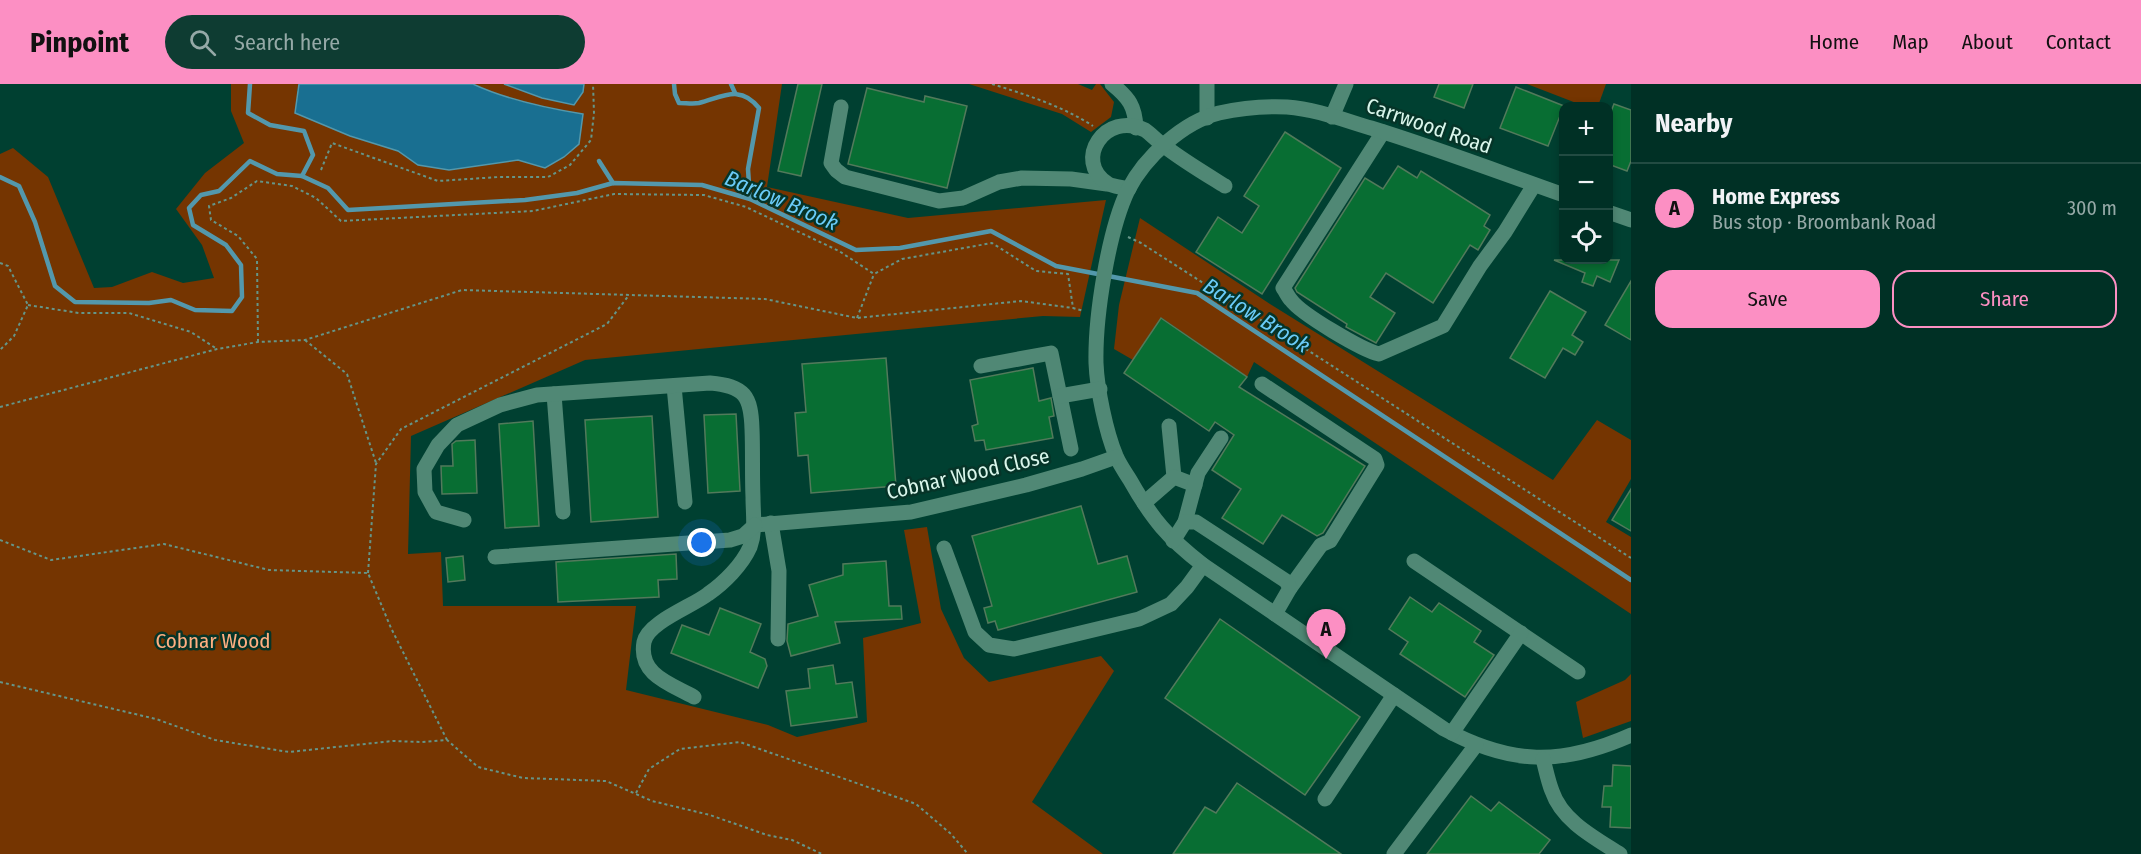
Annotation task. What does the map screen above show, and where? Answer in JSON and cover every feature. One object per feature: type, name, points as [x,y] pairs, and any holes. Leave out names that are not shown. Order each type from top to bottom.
[{"type":"street","points":[[1113,84],[1126,96],[1135,113],[1136,128]]},
{"type":"street","points":[[1207,84],[1207,118]]},
{"type":"street","points":[[1332,117],[1346,84]]},
{"type":"street","points":[[842,108],[831,163],[845,177],[939,201],[963,198],[999,182],[1022,178],[1071,178],[1129,189]]},
{"type":"street","name":"Carrwood Road","points":[[1559,194],[1383,132],[1332,117],[1289,108],[1249,108],[1217,114],[1186,128],[1156,150],[1129,189],[1118,217],[1111,247],[1100,309],[1096,364],[1102,407],[1116,457],[1156,522],[1173,541],[1203,565],[1394,695],[1452,733],[1476,745],[1514,756],[1543,759],[1575,754],[1631,735]]},
{"type":"street","points":[[1107,184],[1095,170],[1093,149],[1103,132],[1121,125],[1145,130],[1163,146],[1225,186]]},
{"type":"street","points":[[1383,132],[1283,288],[1291,302],[1330,329],[1368,351],[1379,354],[1443,326],[1534,185]]},
{"type":"street","points":[[1613,214],[1631,220]]},
{"type":"street","points":[[981,366],[1051,352],[1071,449]]},
{"type":"street","points":[[464,520],[436,512],[425,492],[424,469],[438,446],[457,425],[500,405],[537,395],[711,384],[727,385],[743,393],[750,404],[755,525],[750,547],[736,569],[708,594],[665,618],[644,639],[643,656],[651,673],[694,697]]},
{"type":"street","points":[[1262,384],[1375,459],[1377,465],[1330,541],[1321,545],[1290,588],[1275,614]]},
{"type":"street","points":[[674,386],[685,502]]},
{"type":"street","points":[[1060,396],[1100,389]]},
{"type":"street","points":[[554,394],[563,512]]},
{"type":"street","points":[[1169,426],[1174,477]]},
{"type":"street","points":[[1173,541],[1185,522],[1198,473],[1221,438]]},
{"type":"street","name":"Cobnar Wood Close","points":[[755,525],[911,512],[1082,469],[1116,457]]},
{"type":"street","points":[[1174,477],[1195,485]]},
{"type":"street","points":[[1144,503],[1174,477]]},
{"type":"street","points":[[1185,522],[1196,522],[1286,581],[1290,588]]},
{"type":"street","points":[[771,523],[779,571],[778,639]]},
{"type":"street","points":[[495,557],[730,540],[743,536],[755,525]]},
{"type":"street","points":[[944,548],[975,632],[989,645],[1014,649],[1139,620],[1171,603],[1187,587],[1203,565]]},
{"type":"street","points":[[1414,561],[1578,672]]},
{"type":"street","points":[[1452,733],[1521,633]]},
{"type":"street","points":[[1325,800],[1394,695]]},
{"type":"street","points":[[1394,854],[1476,745]]},
{"type":"street","points":[[1543,759],[1552,793],[1564,813],[1583,830],[1620,854]]},
{"type":"path","points":[[321,170],[332,143],[438,181],[548,177],[570,165],[591,140],[594,113],[593,84]]},
{"type":"path","points":[[992,84],[1075,114],[1103,132]]},
{"type":"path","points":[[258,342],[257,259],[238,236],[211,220],[209,206],[231,198],[256,181],[292,186],[316,198],[340,221],[533,211],[614,195],[704,195],[747,207],[839,251],[873,274]]},
{"type":"path","points":[[0,407],[217,349],[258,342],[305,340],[462,290],[765,299],[857,318],[1021,301],[1073,308],[1068,274],[1036,272],[992,243],[902,259],[873,274],[857,318]]},
{"type":"path","points":[[1141,243],[1631,558]]},
{"type":"path","points":[[0,263],[8,266],[27,305],[14,336],[0,350]]},
{"type":"path","points":[[27,305],[79,313],[129,313],[191,332],[217,349]]},
{"type":"path","points":[[305,340],[347,374],[376,464]]},
{"type":"path","points":[[0,540],[51,560],[164,544],[269,570],[368,573],[391,628],[447,740],[478,767],[523,777],[606,781],[652,801],[710,815],[767,836],[792,840],[822,854]]},
{"type":"path","points":[[0,682],[156,719],[214,740],[289,752],[393,741],[447,740]]},
{"type":"path","points":[[636,794],[650,769],[680,749],[740,741],[916,804],[951,834],[968,854]]},
{"type":"green space","name":"Cobnar Wood","points":[[231,84],[299,84],[297,91],[350,136],[398,151],[418,165],[493,164],[518,160],[545,168],[583,114],[527,103],[473,84],[504,84],[542,98],[574,105],[583,92],[584,84],[782,84],[767,187],[908,218],[1106,200],[1080,317],[1043,316],[585,360],[411,436],[408,554],[441,552],[443,606],[636,606],[626,690],[768,725],[797,737],[867,722],[863,638],[921,623],[904,530],[927,527],[941,609],[964,658],[989,682],[1101,656],[1114,671],[1032,802],[1103,854],[0,854],[0,154],[13,148],[48,177],[94,288],[112,287],[152,272],[183,283],[214,278],[202,245],[176,209],[205,173],[244,143],[231,111]]},
{"type":"green space","points":[[969,84],[1078,84],[1092,90],[1096,84],[1100,84],[1114,102],[1111,117],[1091,132],[1062,114]]},
{"type":"green space","points":[[1527,84],[1606,84],[1599,102],[1574,102]]},
{"type":"green space","points":[[1140,218],[1270,304],[1553,480],[1597,420],[1631,440],[1631,479],[1606,522],[1631,537],[1631,614],[1254,362],[1247,377],[1162,318],[1133,360],[1114,349],[1119,305]]},
{"type":"green space","points":[[1631,674],[1631,721],[1583,738],[1576,702],[1625,680]]},
{"type":"water","points":[[299,84],[473,84],[527,103],[583,114],[579,144],[564,157],[545,168],[518,160],[449,170],[418,165],[398,151],[350,136],[295,113]]},
{"type":"water","points":[[504,84],[584,84],[583,92],[574,105],[542,98]]},
{"type":"building","points":[[798,84],[822,84],[801,176],[778,171]]},
{"type":"building","points":[[1439,84],[1473,84],[1464,108],[1434,97]]},
{"type":"building","points":[[1516,87],[1559,104],[1559,118],[1548,146],[1500,128]]},
{"type":"building","points":[[867,88],[924,102],[925,96],[967,106],[947,188],[848,164]]},
{"type":"building","points":[[1614,104],[1631,110],[1631,161],[1627,171],[1613,166]]},
{"type":"building","points":[[1285,132],[1341,168],[1262,294],[1196,252],[1218,217],[1242,233],[1259,206],[1244,196]]},
{"type":"building","points":[[1398,166],[1417,178],[1421,171],[1490,215],[1484,226],[1490,230],[1478,250],[1470,245],[1433,303],[1386,273],[1370,297],[1395,313],[1376,343],[1346,327],[1347,324],[1297,292],[1295,288],[1365,178],[1383,189]]},
{"type":"building","points":[[1613,260],[1619,260],[1610,282],[1597,276],[1593,286],[1582,282],[1585,273],[1564,264],[1613,264]]},
{"type":"building","points":[[1631,281],[1631,340],[1605,325]]},
{"type":"building","points":[[1550,291],[1586,312],[1572,335],[1583,342],[1575,355],[1563,348],[1545,378],[1510,358]]},
{"type":"building","points":[[1161,318],[1247,377],[1239,387],[1365,466],[1323,533],[1317,536],[1282,515],[1263,544],[1222,518],[1241,489],[1212,470],[1234,435],[1215,422],[1209,431],[1124,373]]},
{"type":"building","points":[[886,358],[896,486],[811,493],[808,455],[798,456],[795,413],[806,412],[802,364]]},
{"type":"building","points":[[1033,368],[1039,401],[1051,398],[1054,416],[1049,417],[1053,438],[986,450],[984,440],[975,441],[972,426],[978,424],[970,380]]},
{"type":"building","points":[[736,414],[740,491],[708,493],[704,415]]},
{"type":"building","points":[[652,416],[658,517],[591,522],[585,420]]},
{"type":"building","points":[[533,421],[539,526],[505,528],[499,424]]},
{"type":"building","points":[[475,440],[477,493],[442,494],[441,466],[453,466],[452,444],[456,441]]},
{"type":"building","points":[[1631,489],[1631,531],[1612,520]]},
{"type":"building","points":[[1081,506],[1098,564],[1127,556],[1137,592],[998,630],[995,621],[988,623],[984,608],[992,606],[972,536]]},
{"type":"building","points":[[676,554],[677,579],[658,580],[659,597],[558,602],[556,562]]},
{"type":"building","points":[[463,556],[465,580],[448,582],[446,558]]},
{"type":"building","points":[[886,561],[889,606],[901,606],[902,619],[835,622],[840,643],[791,656],[787,641],[788,624],[818,616],[809,585],[843,575],[843,564]]},
{"type":"building","points":[[1410,597],[1432,612],[1439,603],[1481,631],[1474,642],[1494,655],[1465,697],[1400,654],[1408,642],[1389,629]]},
{"type":"building","points":[[720,608],[761,624],[750,652],[765,659],[767,666],[758,688],[671,653],[682,625],[709,635]]},
{"type":"building","points":[[1220,619],[1360,717],[1305,795],[1165,698]]},
{"type":"building","points":[[833,665],[836,684],[852,682],[857,717],[791,726],[786,691],[810,688],[808,669]]},
{"type":"building","points":[[1613,765],[1631,766],[1631,828],[1610,827],[1611,807],[1602,807],[1604,786],[1612,786]]},
{"type":"building","points":[[1237,783],[1341,854],[1173,854],[1205,807],[1216,813]]},
{"type":"building","points":[[1471,796],[1491,811],[1499,802],[1550,840],[1539,854],[1427,854]]},
{"type":"waterway","points":[[250,84],[248,113],[270,125],[304,131],[313,155],[302,176]]},
{"type":"waterway","points":[[674,84],[679,103],[699,103],[738,94],[745,96],[759,108],[748,169],[750,199]]},
{"type":"waterway","points":[[731,84],[735,93]]},
{"type":"waterway","name":"Barlow Brook","points":[[0,177],[19,186],[35,222],[55,286],[75,302],[149,303],[171,300],[195,310],[232,311],[242,297],[241,265],[226,245],[193,225],[189,208],[201,195],[219,191],[250,161],[277,174],[302,176],[328,188],[348,210],[525,200],[577,193],[613,183],[702,185],[750,199],[856,250],[900,248],[991,231],[1056,266],[1197,293],[1631,580]]},
{"type":"waterway","points":[[599,161],[613,183]]},
{"type":"place","name":"Home Express","points":[[1326,659]]}]
